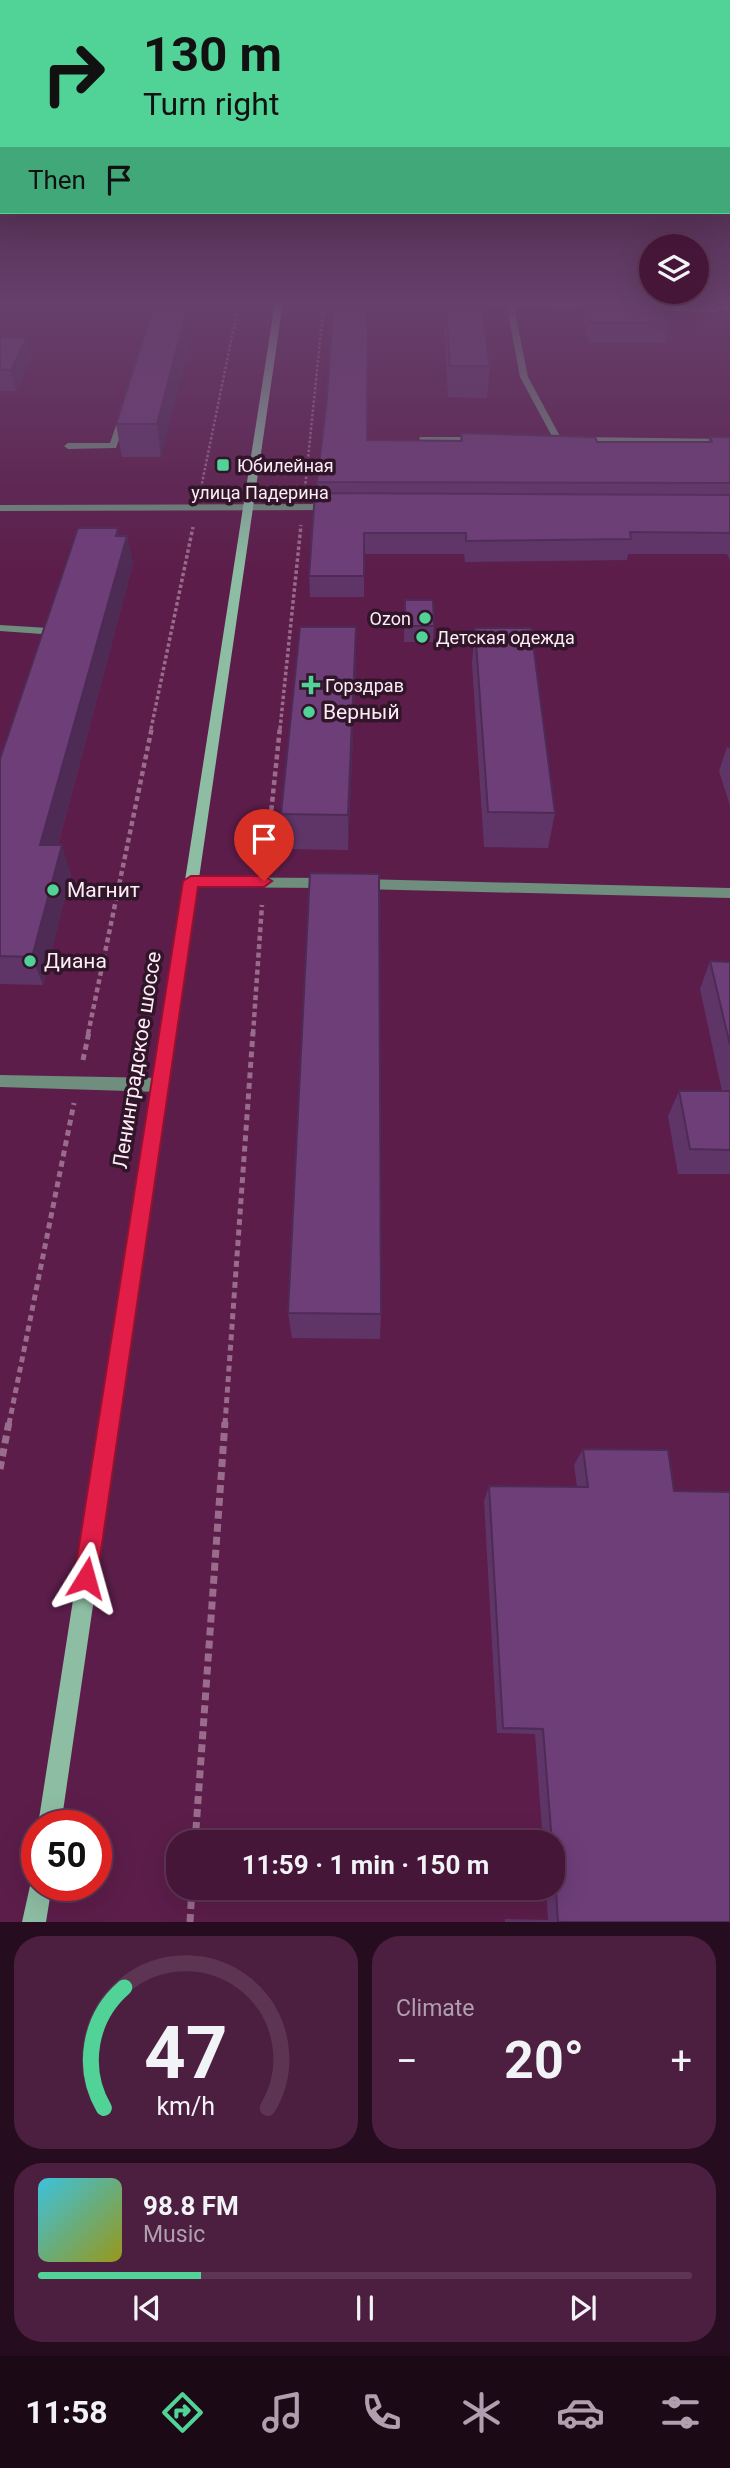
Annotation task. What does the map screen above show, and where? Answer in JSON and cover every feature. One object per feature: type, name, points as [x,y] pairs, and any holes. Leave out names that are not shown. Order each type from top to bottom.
[{"type":"main road","name":"Ленинградское шоссе","points":[[50,1810],[265,392]]},
{"type":"main road","points":[[34,1922],[37,1901]]},
{"type":"street","points":[[532,392],[558,440]]},
{"type":"street","points":[[68,446],[113,446],[126,406]]},
{"type":"street","points":[[423,439],[491,440]]},
{"type":"street","points":[[545,440],[730,442]]},
{"type":"street","name":"улица Падерина","points":[[0,508],[344,508]]},
{"type":"street","points":[[0,628],[48,631],[40,656]]},
{"type":"street","points":[[191,881],[730,893]]},
{"type":"street","points":[[0,1081],[160,1085]]},
{"type":"path","points":[[0,1469],[221,392]]},
{"type":"path","points":[[196,1830],[264,881],[315,392]]},
{"type":"path","points":[[190,1922],[191,1900]]},
{"type":"building","points":[[126,392],[165,392],[157,424],[116,424]]},
{"type":"building","points":[[327,392],[367,392],[367,440],[462,441],[461,433],[595,437],[597,442],[712,442],[710,437],[730,437],[730,483],[317,482]]},
{"type":"building","points":[[315,493],[730,495],[730,533],[630,532],[631,539],[466,541],[466,533],[364,533],[364,576],[309,576]]},
{"type":"building","points":[[78,528],[118,528],[116,536],[127,536],[40,845],[62,845],[32,957],[0,956],[0,759]]},
{"type":"building","points":[[405,600],[433,600],[434,626],[405,626]]},
{"type":"building","points":[[300,627],[356,627],[348,815],[281,814]]},
{"type":"building","points":[[475,628],[531,628],[555,813],[488,812]]},
{"type":"building","points":[[310,873],[379,874],[381,1314],[288,1313]]},
{"type":"building","points":[[710,961],[730,962],[730,1045]]},
{"type":"building","points":[[679,1091],[730,1091],[730,1150],[690,1149]]},
{"type":"building","points":[[583,1449],[668,1450],[674,1491],[730,1492],[730,1922],[558,1922],[557,1900],[565,1900],[565,1830],[551,1830],[543,1729],[503,1728],[489,1486],[588,1487]]},
{"type":"place","name":"Юбилейная","points":[[223,465]]},
{"type":"place","name":"Ozon","points":[[425,618]]},
{"type":"place","name":"Детская одежда","points":[[422,637]]},
{"type":"place","name":"Горздрав","points":[[311,685]]},
{"type":"place","name":"Верный","points":[[309,712]]},
{"type":"place","name":"Магнит","points":[[53,890]]},
{"type":"place","name":"Диана","points":[[30,961]]},
{"type":"route","points":[[86,1578],[191,881],[264,881]]}]
